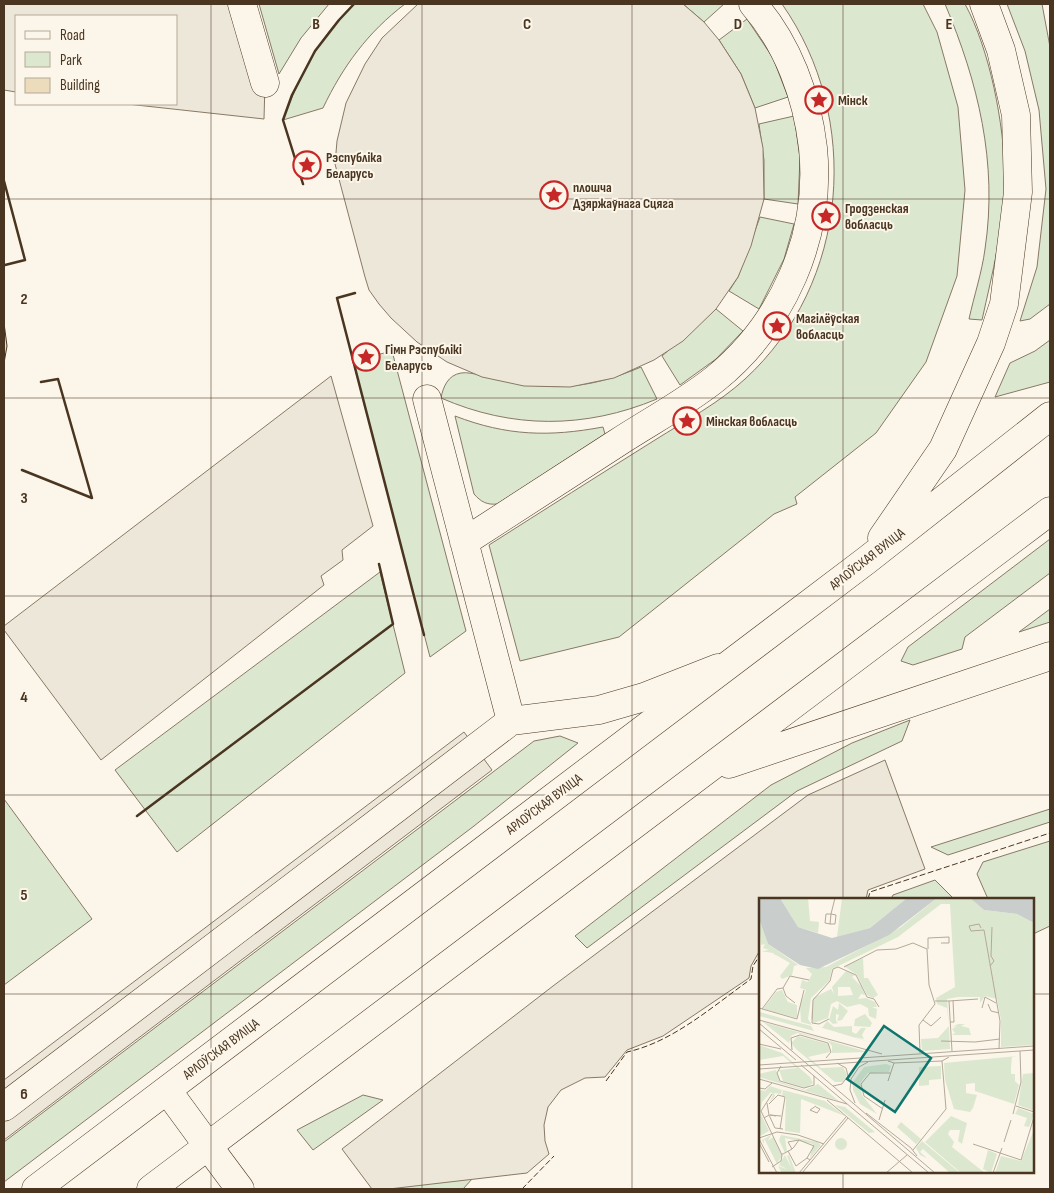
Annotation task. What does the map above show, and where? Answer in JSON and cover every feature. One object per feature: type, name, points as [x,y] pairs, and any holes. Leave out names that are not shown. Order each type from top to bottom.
[{"type":"main road","points":[[242,4],[265,83]]},
{"type":"main road","points":[[464,542],[714,380],[754,340],[781,300],[798,264],[809,228],[814,184],[814,157],[810,127],[796,76],[778,38],[753,4]]},
{"type":"main road","points":[[867,560],[943,449],[991,343],[1004,304],[1018,192],[1016,115],[1001,50],[984,4]]},
{"type":"main road","points":[[427,399],[511,721]]},
{"type":"main road","name":"АРЛОЎСКАЯ ВУЛІЦА","points":[[36,1189],[867,560],[1050,416]]},
{"type":"main road","points":[[151,1189],[1050,511]]},
{"type":"main road","points":[[708,770],[1050,656]]},
{"type":"main road","points":[[4,1107],[511,721],[599,710],[644,697],[731,663]]},
{"type":"main road","points":[[167,1090],[240,1189]]},
{"type":"green space","points":[[259,4],[329,4],[301,38],[279,74]]},
{"type":"green space","points":[[354,4],[405,4],[368,38],[339,78],[323,108],[283,120],[296,88],[321,43]]},
{"type":"green space","points":[[683,4],[724,4],[704,22]]},
{"type":"green space","points":[[782,4],[923,4],[937,32],[958,107],[965,190],[957,276],[926,362],[876,433],[795,497],[797,504],[774,514],[619,637],[520,661],[489,545],[702,411],[735,388],[780,340],[806,296],[824,248],[833,198],[833,147],[825,97],[808,49]]},
{"type":"green space","points":[[945,4],[965,4],[974,22],[982,43],[994,88],[1002,134],[1005,177],[1003,213],[982,320],[969,319],[985,249],[989,185],[987,154],[976,93],[957,33]]},
{"type":"green space","points":[[1007,4],[1042,4],[1050,47],[1050,304],[1030,319],[1020,321],[1037,267],[1046,189],[1039,110],[1025,51]]},
{"type":"green space","points":[[747,19],[773,58],[788,97],[755,108],[741,74],[719,40]]},
{"type":"green space","points":[[794,116],[800,158],[798,204],[764,199],[764,160],[759,124]]},
{"type":"green space","points":[[760,217],[794,224],[784,259],[759,309],[729,291],[738,277]]},
{"type":"green space","points":[[716,309],[743,331],[716,359],[680,385],[662,356]]},
{"type":"green space","points":[[1050,340],[1050,382],[995,397],[1010,363],[1035,351]]},
{"type":"green space","points":[[392,351],[466,631],[430,657],[353,361]]},
{"type":"green space","points":[[641,367],[657,399],[603,416],[576,420],[522,420],[468,408],[441,398],[449,379],[461,373],[471,373],[528,385],[561,386],[592,383]]},
{"type":"green space","points":[[455,416],[492,428],[510,431],[546,433],[603,427],[605,434],[497,504],[490,504],[482,501],[474,494]]},
{"type":"green space","points":[[1050,539],[1050,573],[965,637],[962,649],[913,665],[901,661],[908,647]]},
{"type":"green space","points":[[380,572],[405,673],[177,852],[115,770]]},
{"type":"green space","points":[[1050,609],[1050,622],[1019,632]]},
{"type":"green space","points":[[910,720],[902,741],[797,791],[587,948],[575,936],[771,785],[852,743]]},
{"type":"green space","points":[[560,736],[578,743],[474,826],[4,1182],[4,1142],[534,741]]},
{"type":"green space","points":[[4,799],[92,919],[4,985]]},
{"type":"green space","points":[[1050,809],[1050,822],[948,855],[931,847]]},
{"type":"green space","points":[[1050,841],[1050,926],[1034,934],[1034,898],[988,898],[977,874],[983,862]]},
{"type":"green space","points":[[935,880],[953,898],[892,898],[893,895]]},
{"type":"green space","points":[[363,1095],[383,1100],[313,1150],[297,1130]]},
{"type":"green space","points":[[482,1168],[463,1189],[385,1189]]},
{"type":"shaded area","points":[[4,4],[242,4],[265,83],[264,119],[136,105],[178,105],[178,15],[15,15],[15,92],[4,90]]},
{"type":"shaded area","name":"плошча Дзяржаўнага Сцяга","points":[[418,4],[683,4],[704,22],[719,40],[741,74],[755,108],[763,148],[764,199],[751,246],[738,277],[716,309],[683,341],[654,360],[614,378],[570,387],[524,386],[482,377],[447,362],[417,342],[379,304],[369,290],[335,164],[337,141],[346,103],[365,64],[382,38]]},
{"type":"shaded area","points":[[331,376],[373,526],[342,550],[343,560],[321,576],[324,585],[101,760],[4,630],[4,626]]},
{"type":"shaded area","points":[[464,732],[492,770],[4,1140],[4,1080]]},
{"type":"shaded area","points":[[885,760],[925,869],[868,890],[866,898],[759,898],[759,952],[751,966],[749,978],[663,1036],[627,1050],[605,1077],[585,1078],[561,1090],[548,1107],[544,1125],[545,1141],[549,1154],[527,1173],[389,1189],[372,1189],[342,1149],[553,986],[808,795]]},
{"type":"building","points":[[4,323],[7,346],[4,363]]},
{"type":"fence","points":[[868,898],[870,892],[1050,833]]},
{"type":"fence","points":[[606,1081],[627,1052],[644,1047],[676,1032],[751,979],[753,966],[759,957]]},
{"type":"fence","points":[[522,1189],[554,1156]]},
{"type":"wall","points":[[303,184],[283,120],[292,95],[315,51],[354,4]]},
{"type":"wall","points":[[4,181],[25,260],[5,265]]},
{"type":"wall","points":[[355,293],[337,298],[424,635]]},
{"type":"wall","points":[[22,470],[92,498],[58,379],[41,382]]},
{"type":"wall","points":[[137,816],[393,624],[379,564]]},
{"type":"place","name":"Мінск","points":[[819,100]]},
{"type":"place","name":"Рэспубліка Беларусь","points":[[307,165]]},
{"type":"place","name":"плошча Дзяржаўнага Сцяга","points":[[554,195]]},
{"type":"place","name":"Гродзенская вобласць","points":[[826,216]]},
{"type":"place","name":"Магілёўская вобласць","points":[[777,326]]},
{"type":"place","name":"Гімн Рэспублікі Беларусь","points":[[366,357]]},
{"type":"place","name":"Мінская вобласць","points":[[687,421]]}]
